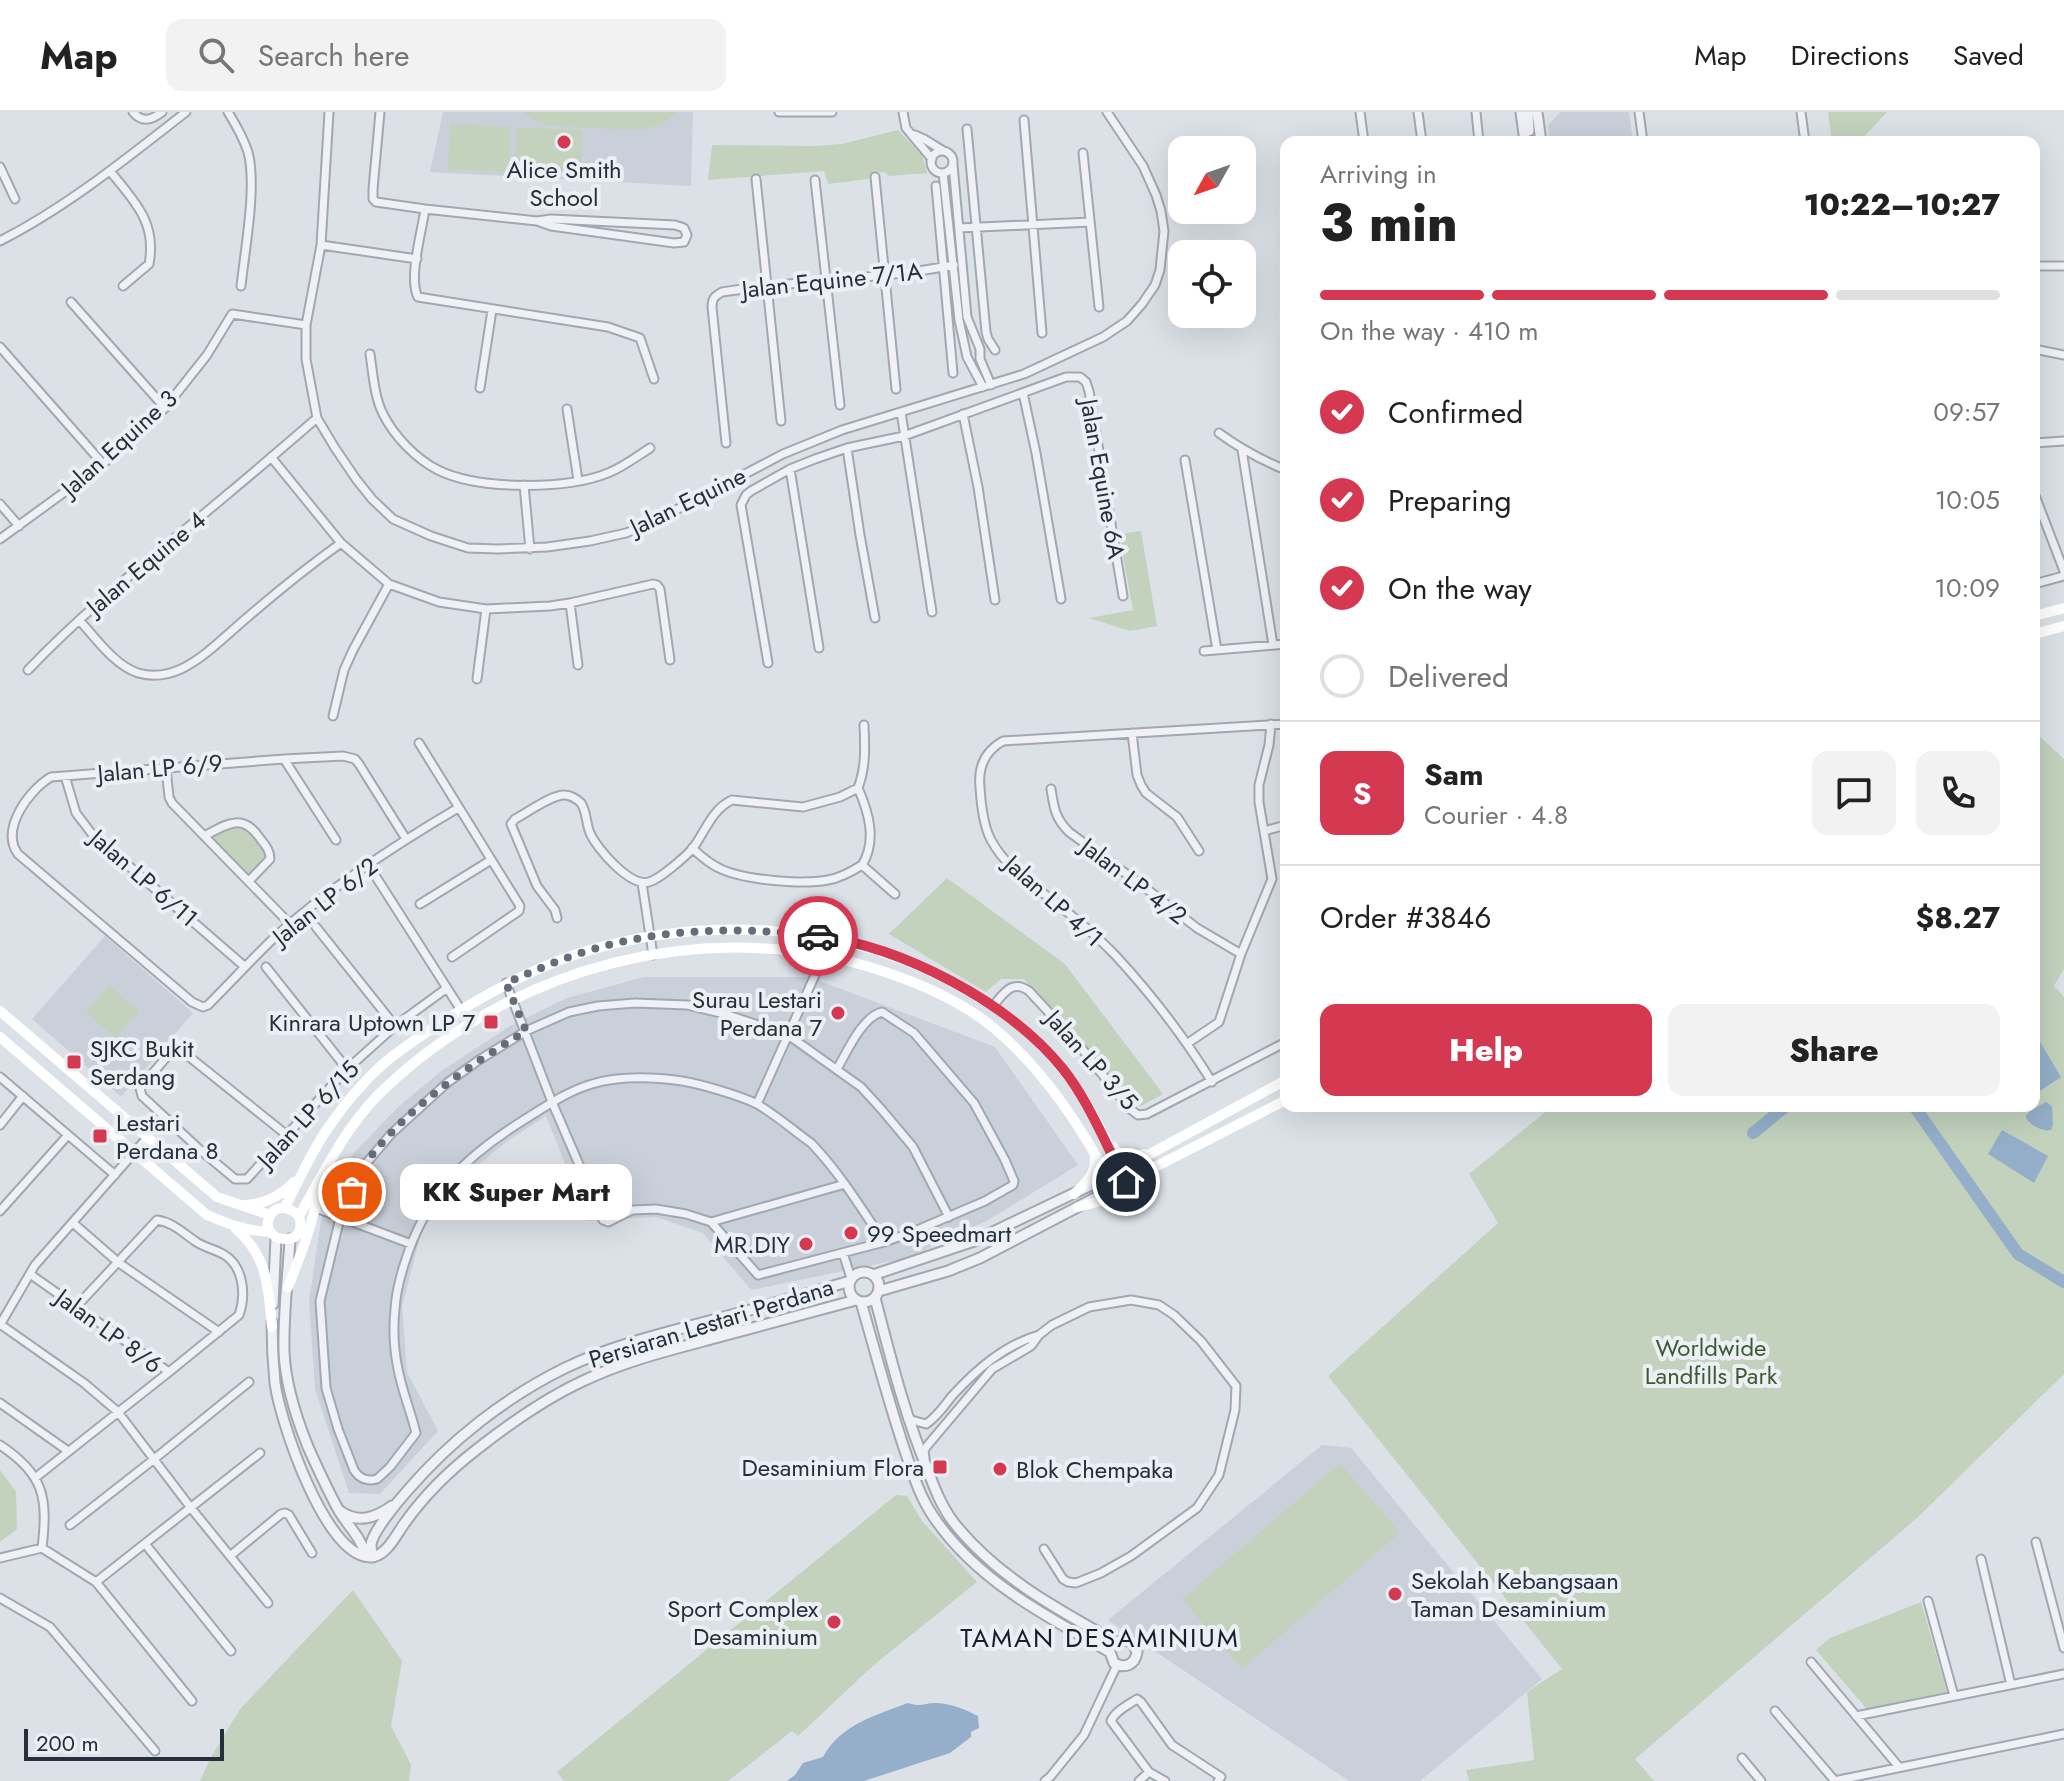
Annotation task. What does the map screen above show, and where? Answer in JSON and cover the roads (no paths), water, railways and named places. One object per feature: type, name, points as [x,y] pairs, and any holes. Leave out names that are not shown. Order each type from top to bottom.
[{"type":"main road","points":[[2040,614],[2064,608]]},
{"type":"main road","points":[[2040,632],[2064,626]]},
{"type":"main road","points":[[285,1207],[328,1128],[364,1084],[409,1044],[461,1010],[506,983],[576,954],[651,936],[716,930],[774,930],[823,936],[871,947],[916,964],[993,1006],[1035,1038],[1063,1070],[1104,1136],[1126,1182]]},
{"type":"main road","points":[[299,1216],[341,1140],[377,1096],[441,1043],[513,1000],[580,971],[683,949],[727,946],[824,955],[908,979],[950,999],[994,1028],[1047,1083],[1065,1105],[1114,1188],[1280,1103]]},
{"type":"main road","points":[[0,1011],[217,1197],[270,1215]]},
{"type":"main road","points":[[0,1037],[207,1215],[283,1240],[296,1236],[300,1230],[299,1216],[285,1207],[276,1210],[270,1215],[268,1224],[273,1235]]},
{"type":"main road","points":[[1108,1177],[1280,1083]]},
{"type":"main road","points":[[1104,1136],[1119,1154],[1127,1157],[1155,1151]]},
{"type":"main road","points":[[1074,1194],[1092,1175],[1095,1153]]},
{"type":"main road","points":[[1078,1207],[1101,1201],[1147,1177],[1168,1160]]},
{"type":"main road","points":[[238,1206],[259,1204],[275,1198],[301,1176]]},
{"type":"main road","points":[[288,1287],[316,1208],[319,1181]]},
{"type":"main road","points":[[232,1225],[254,1247],[261,1260],[272,1327]]},
{"type":"street","points":[[133,112],[144,120],[162,112]]},
{"type":"street","points":[[0,241],[110,171],[186,112]]},
{"type":"street","points":[[228,112],[242,135],[249,155],[252,180],[241,286]]},
{"type":"street","name":"Jalan Equine","points":[[329,112],[321,245],[306,325],[306,359],[317,418],[356,479],[393,519],[468,548],[530,549],[590,541],[638,528],[783,454],[842,430],[1024,374],[1127,321],[1155,285],[1160,270],[1163,252],[1161,211],[1135,154],[1107,112]]},
{"type":"street","points":[[380,112],[373,199],[382,203],[537,221],[551,226],[674,243],[684,242],[687,235],[684,228],[675,225],[551,219],[537,221]]},
{"type":"street","points":[[779,112],[832,112]]},
{"type":"street","points":[[903,112],[906,128],[932,159],[934,169],[943,173],[953,165]]},
{"type":"street","points":[[1360,112],[1363,136]]},
{"type":"street","points":[[1418,112],[1421,136]]},
{"type":"street","points":[[1476,112],[1478,136]]},
{"type":"street","points":[[1521,112],[1526,136]]},
{"type":"street","points":[[1527,136],[1528,112]]},
{"type":"street","points":[[1537,112],[1540,136]]},
{"type":"street","points":[[1540,136],[1546,112]]},
{"type":"street","points":[[1639,112],[1642,136]]},
{"type":"street","points":[[1801,112],[1804,136]]},
{"type":"street","points":[[1024,120],[1042,333]]},
{"type":"street","points":[[967,129],[987,336],[995,350]]},
{"type":"street","points":[[913,135],[951,155],[967,317],[980,349],[987,386]]},
{"type":"street","points":[[932,159],[935,153],[942,150]]},
{"type":"street","points":[[1083,153],[1099,307]]},
{"type":"street","points":[[1128,162],[1135,154]]},
{"type":"street","points":[[0,167],[15,199]]},
{"type":"street","points":[[110,171],[133,199],[151,235],[149,264],[123,286]]},
{"type":"street","points":[[943,173],[965,352],[987,386]]},
{"type":"street","points":[[875,177],[896,389]]},
{"type":"street","points":[[756,179],[781,421]]},
{"type":"street","points":[[815,180],[840,405]]},
{"type":"street","points":[[936,186],[953,373]]},
{"type":"street","points":[[938,209],[948,207]]},
{"type":"street","points":[[425,209],[414,290],[418,297],[627,332],[640,338],[654,379]]},
{"type":"street","points":[[959,228],[1090,222]]},
{"type":"street","points":[[321,245],[417,259]]},
{"type":"street","name":"Jalan Equine 7/1A","points":[[726,443],[714,297],[722,292],[766,285],[954,265]]},
{"type":"street","points":[[2041,266],[2064,266]]},
{"type":"street","points":[[71,302],[165,408]]},
{"type":"street","points":[[480,388],[492,310]]},
{"type":"street","name":"Jalan Equine 3","points":[[0,539],[103,464],[165,408],[207,355],[232,314],[306,325]]},
{"type":"street","points":[[965,340],[975,338]]},
{"type":"street","points":[[0,347],[103,464]]},
{"type":"street","points":[[2040,350],[2064,355]]},
{"type":"street","points":[[370,354],[383,413],[408,447],[424,462],[466,481],[524,485],[578,480],[609,472],[650,448]]},
{"type":"street","points":[[970,360],[980,359]]},
{"type":"street","name":"Jalan Equine 6A","points":[[1023,393],[1066,377],[1080,377],[1086,382],[1123,596]]},
{"type":"street","points":[[768,663],[741,505],[746,495],[790,469],[847,448],[904,436],[1023,393],[1061,599]]},
{"type":"street","points":[[567,409],[578,480]]},
{"type":"street","points":[[901,412],[932,612]]},
{"type":"street","points":[[963,414],[978,487],[995,600]]},
{"type":"street","name":"Jalan Equine 4","points":[[317,418],[79,620],[127,667],[138,673],[171,673],[204,654],[295,577],[341,543]]},
{"type":"street","points":[[1219,433],[1242,450],[1280,468]]},
{"type":"street","points":[[2040,443],[2064,441]]},
{"type":"street","points":[[847,448],[875,618]]},
{"type":"street","points":[[1242,450],[1273,645]]},
{"type":"street","points":[[271,457],[341,543],[389,584],[439,602],[486,609],[570,603],[657,585],[670,660]]},
{"type":"street","points":[[1185,460],[1217,650]]},
{"type":"street","points":[[790,469],[819,648]]},
{"type":"street","points":[[524,485],[530,549]]},
{"type":"street","points":[[0,504],[19,526]]},
{"type":"street","points":[[2040,509],[2064,573],[2040,582]]},
{"type":"street","points":[[333,716],[344,670],[389,584]]},
{"type":"street","points":[[570,603],[578,665]]},
{"type":"street","points":[[477,679],[486,609]]},
{"type":"street","points":[[28,670],[79,620]]},
{"type":"street","points":[[1204,651],[1280,644]]},
{"type":"street","points":[[1188,1043],[1219,1022],[1241,954],[1272,879],[1259,802],[1259,785],[1271,724]]},
{"type":"street","name":"Jalan LP 4/1","points":[[1212,1082],[1188,1043],[1136,978],[1108,948],[1024,879],[1006,860],[991,839],[984,821],[979,781],[981,765],[986,755],[1003,741],[1280,724]]},
{"type":"street","points":[[557,918],[555,910],[537,886],[511,824],[515,819],[556,796],[574,797],[581,804],[590,833],[601,851],[630,878],[642,883],[653,881],[692,848],[709,820],[725,803],[732,800],[803,807],[840,797],[858,788],[866,756],[864,725]]},
{"type":"street","points":[[1132,733],[1141,785],[1146,793],[1177,817],[1199,851]]},
{"type":"street","points":[[419,743],[520,909],[452,957]]},
{"type":"street","name":"Jalan LP 6/9","points":[[203,1007],[180,992],[18,854],[10,835],[26,799],[34,790],[51,777],[343,756],[355,759],[359,764],[406,839]]},
{"type":"street","points":[[284,759],[336,840]]},
{"type":"street","points":[[166,768],[169,797],[290,924]]},
{"type":"street","name":"Jalan LP 6/11","points":[[65,776],[76,813],[92,834],[244,966]]},
{"type":"street","points":[[692,848],[720,869],[750,876],[794,882],[837,878],[862,865],[871,845],[868,812],[858,788]]},
{"type":"street","name":"Jalan LP 4/2","points":[[1051,789],[1059,822],[1069,832],[1197,928],[1241,954]]},
{"type":"street","name":"Jalan LP 6/2","points":[[203,1007],[314,904],[406,839],[458,808]]},
{"type":"street","points":[[204,836],[236,822],[248,823],[270,852],[270,859],[249,881]]},
{"type":"street","points":[[1264,831],[1280,827]]},
{"type":"street","points":[[420,904],[491,860]]},
{"type":"street","points":[[862,865],[895,894]]},
{"type":"street","points":[[369,866],[461,1010]]},
{"type":"street","points":[[642,883],[653,955]]},
{"type":"street","points":[[316,927],[395,1026]]},
{"type":"street","points":[[757,1104],[824,955]]},
{"type":"street","points":[[266,967],[347,1069]]},
{"type":"street","points":[[506,983],[552,1102],[603,1220],[608,1222],[632,1210],[656,1209],[711,1222],[758,1275],[884,1242],[949,1217],[1013,1185],[1014,1181],[974,1103],[914,1033],[895,1019],[882,1012],[875,1014],[857,1034],[837,1069]]},
{"type":"street","name":"Jalan LP 3/5","points":[[993,1006],[1014,985],[1029,991],[1138,1115],[1147,1114],[1280,1045]]},
{"type":"street","name":"Jalan LP 6/15","points":[[288,1136],[182,1051],[170,1053],[142,1084],[140,1093],[145,1099],[235,1179],[243,1180],[250,1177],[288,1136],[347,1069],[395,1026],[447,988]]},
{"type":"street","points":[[884,1242],[845,1184],[811,1143],[757,1104],[687,1082],[618,1079],[593,1084],[552,1102],[497,1138],[444,1185],[427,1209],[411,1244],[394,1308],[398,1373],[416,1433],[390,1467],[372,1481],[354,1470],[338,1429],[326,1388],[320,1301],[340,1218],[364,1166],[391,1134],[447,1083],[526,1031],[569,1012],[635,1003],[699,1007],[788,1035],[861,1087],[909,1141],[949,1217]]},
{"type":"street","points":[[0,1077],[115,1175]]},
{"type":"street","points":[[0,1125],[23,1096]]},
{"type":"street","points":[[0,1211],[68,1135]]},
{"type":"street","points":[[147,1138],[35,1265],[0,1324],[84,1383],[118,1412],[268,1603]]},
{"type":"street","points":[[850,1280],[861,1272],[873,1275],[974,1241],[1108,1177]]},
{"type":"street","points":[[711,1222],[845,1184]]},
{"type":"street","points":[[858,1301],[866,1302],[877,1294],[969,1262],[1114,1188]]},
{"type":"street","points":[[316,1208],[411,1244]]},
{"type":"street","points":[[76,1307],[159,1219],[232,1260],[241,1277],[243,1304],[239,1315],[169,1372]]},
{"type":"street","points":[[73,1223],[119,1263],[219,1332]]},
{"type":"street","points":[[273,1235],[275,1384],[295,1453],[312,1494],[335,1534],[355,1553],[370,1556]]},
{"type":"street","points":[[290,1239],[284,1355],[292,1402],[308,1446],[338,1509],[370,1556]]},
{"type":"street","points":[[843,1253],[850,1280],[849,1292],[858,1301],[892,1413],[930,1513],[966,1556],[1028,1606],[1110,1652],[1117,1665],[1132,1663],[1137,1652],[1128,1640],[1116,1642],[1017,1583],[975,1547],[953,1522],[941,1504],[908,1419],[877,1294],[879,1282],[873,1275]]},
{"type":"street","name":"Jalan LP 8/6","points":[[30,1274],[169,1372],[35,1478]]},
{"type":"street","name":"Persiaran Lestari Perdana","points":[[850,1280],[613,1348],[566,1368],[526,1390],[487,1416],[425,1470],[373,1537],[370,1556],[386,1548],[433,1489],[465,1459],[544,1401],[638,1359],[858,1301]]},
{"type":"street","points":[[925,1464],[924,1451],[927,1446],[992,1369],[1031,1346],[1052,1325],[1089,1307],[1131,1300],[1148,1301],[1174,1315],[1201,1341],[1236,1386],[1235,1410],[1219,1475],[1197,1508],[1131,1556],[1101,1573],[1076,1583],[1068,1582],[1044,1549]]},
{"type":"street","points":[[908,1419],[926,1424],[933,1420],[990,1358],[1039,1335]]},
{"type":"street","points":[[70,1525],[249,1382]]},
{"type":"street","points":[[0,1403],[68,1451]]},
{"type":"street","points":[[0,1445],[21,1460],[41,1489],[45,1509],[42,1548]]},
{"type":"street","points":[[96,1582],[260,1453]]},
{"type":"street","points":[[338,1509],[354,1519],[365,1519],[372,1518],[398,1501]]},
{"type":"street","points":[[230,1556],[283,1513],[289,1515],[312,1553]]},
{"type":"street","points":[[2036,1542],[2064,1648]]},
{"type":"street","points":[[146,1545],[231,1651]]},
{"type":"street","points":[[0,1558],[42,1548],[96,1582],[192,1701]]},
{"type":"street","points":[[1981,1559],[2011,1685]]},
{"type":"street","points":[[0,1598],[50,1627],[155,1751]]},
{"type":"street","points":[[1928,1601],[1954,1696]]},
{"type":"street","points":[[1110,1652],[1116,1642]]},
{"type":"street","points":[[1811,1662],[1899,1767]]},
{"type":"street","points":[[1050,1780],[1084,1735],[1117,1665]]},
{"type":"street","points":[[1856,1716],[2064,1674]]},
{"type":"street","points":[[1165,1781],[1149,1772],[1111,1721],[1137,1699],[1172,1745],[1221,1777],[1218,1781]]},
{"type":"street","points":[[1775,1711],[1834,1781],[2064,1734]]},
{"type":"street","points":[[1742,1758],[1761,1781]]},
{"type":"street","points":[[1139,1781],[1149,1772]]},
{"type":"water","points":[[2040,1042],[2061,1077],[2040,1091]]},
{"type":"water","points":[[2046,1102],[2052,1106],[2051,1130],[2037,1128],[2026,1118],[2030,1112],[2040,1112],[2040,1105]]},
{"type":"water","points":[[2002,1130],[2048,1156],[2034,1183],[1988,1154]]},
{"type":"water","points":[[908,1703],[938,1703],[962,1709],[978,1716],[979,1728],[950,1753],[864,1781],[787,1781],[803,1763],[823,1757],[849,1729]]},
{"type":"waterway","points":[[1753,1133],[1779,1112]]},
{"type":"waterway","points":[[1918,1112],[2018,1254],[2064,1282]]},
{"type":"place","name":"Alice Smith School","points":[[564,142]]},
{"type":"place","name":"Surau Lestari Perdana 7","points":[[838,1013]]},
{"type":"place","name":"Kinrara Uptown LP 7","points":[[491,1022]]},
{"type":"place","name":"SJKC Bukit Serdang","points":[[74,1062]]},
{"type":"place","name":"Lestari Perdana 8","points":[[100,1136]]},
{"type":"place","name":"KK Super Mart","points":[[352,1192]]},
{"type":"place","name":"99 Speedmart","points":[[851,1233]]},
{"type":"place","name":"MR.DIY","points":[[806,1244]]},
{"type":"place","name":"Desaminium Flora","points":[[940,1467]]},
{"type":"place","name":"Blok Chempaka","points":[[1000,1469]]},
{"type":"place","name":"Sekolah Kebangsaan Taman Desaminium","points":[[1395,1594]]},
{"type":"place","name":"Sport Complex Desaminium","points":[[834,1622]]},
{"type":"district","name":"TAMAN DESAMINIUM","points":[[1100,1638]]},
{"type":"park label","name":"Worldwide Landfills Park","points":[[1711,1361]]}]
